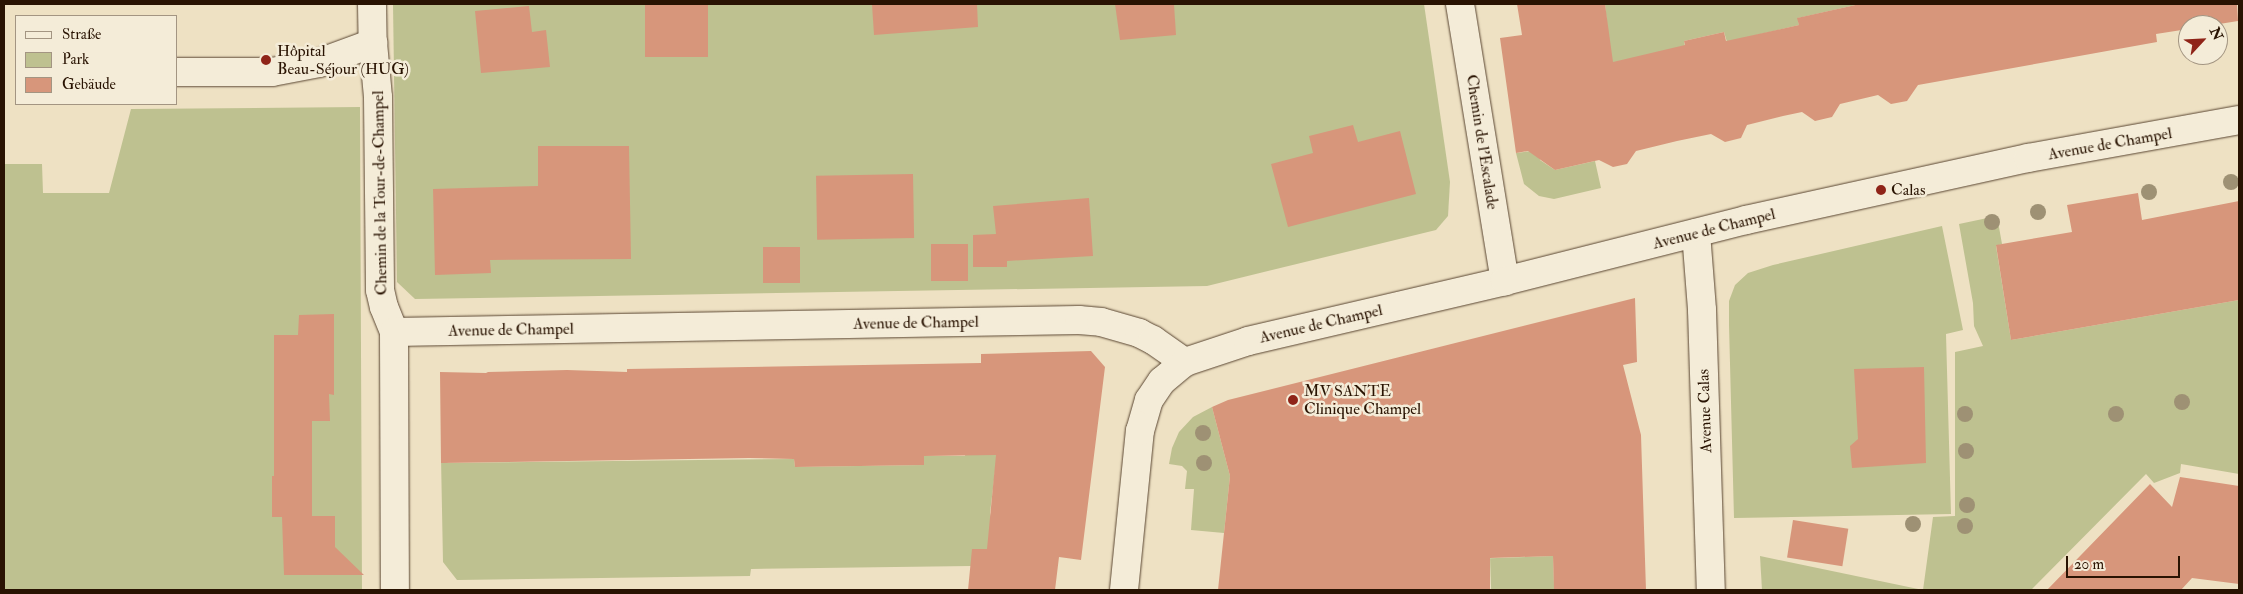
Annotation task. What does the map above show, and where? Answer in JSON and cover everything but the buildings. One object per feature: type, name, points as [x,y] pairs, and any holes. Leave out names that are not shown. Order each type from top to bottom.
[{"type":"street","name":"Chemin de la Tour-de-Champel","points":[[372,4],[373,43],[378,96],[380,290],[384,307],[394,332],[395,590]]},
{"type":"street","name":"Chemin de l'Escalade","points":[[1460,4],[1505,281]]},
{"type":"street","points":[[178,72],[272,72],[319,63],[373,43]]},
{"type":"street","name":"Avenue de Champel","points":[[394,332],[1079,320],[1101,322],[1139,334],[1153,340],[1185,362],[1248,341],[1505,281],[1746,220],[2028,158],[2239,120]]},
{"type":"street","name":"Avenue Calas","points":[[1696,233],[1702,310],[1711,590]]},
{"type":"street","points":[[1124,590],[1140,432],[1149,400],[1162,381],[1185,362]]},
{"type":"green space","points":[[393,4],[1424,4],[1450,182],[1448,216],[1436,230],[1207,286],[415,299],[397,282]]},
{"type":"green space","points":[[1605,4],[1860,4],[1798,18],[1799,25],[1727,42],[1724,32],[1684,41],[1686,52],[1611,63]]},
{"type":"green space","points":[[360,107],[362,590],[4,590],[4,164],[42,164],[43,193],[109,193],[131,109]]},
{"type":"green space","points":[[1539,150],[1540,160],[1555,170],[1595,161],[1601,188],[1554,199],[1539,196],[1524,184],[1516,153]]},
{"type":"green space","points":[[1997,216],[2002,244],[1996,246],[2011,340],[2239,300],[2239,474],[2181,464],[2180,473],[2154,483],[2146,474],[2031,590],[1923,590],[1933,517],[1955,516],[1955,352],[1983,346],[1974,326],[1973,303],[1959,224]]},
{"type":"green space","points":[[1942,226],[1963,330],[1946,334],[1951,514],[1734,518],[1729,301],[1735,285],[1748,273],[1773,265]]},
{"type":"green space","points":[[1212,407],[1230,476],[1224,533],[1191,530],[1194,489],[1185,489],[1187,471],[1182,466],[1169,464],[1172,448],[1179,432],[1193,417]]},
{"type":"green space","points":[[968,426],[997,455],[990,513],[998,550],[973,549],[971,566],[751,569],[750,576],[457,580],[443,562],[441,458],[448,463],[794,459],[795,467],[924,465],[924,456],[965,456]]},
{"type":"green space","points":[[1553,556],[1554,590],[1491,590],[1490,558]]},
{"type":"green space","points":[[1760,556],[1923,590],[1762,590]]},
{"type":"place","name":"Hôpital Beau-Séjour (HUG)","points":[[266,60]]},
{"type":"place","name":"Calas","points":[[1881,190]]},
{"type":"place","name":"MV SANTE Clinique Champel","points":[[1293,400]]}]
